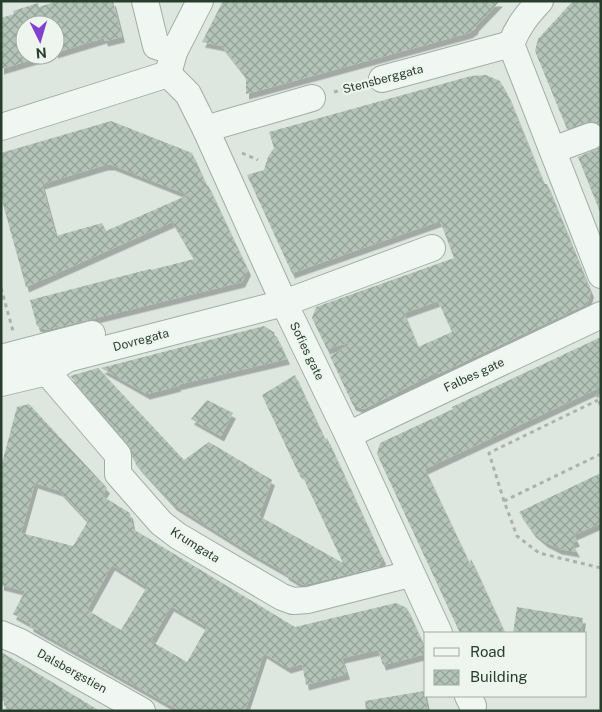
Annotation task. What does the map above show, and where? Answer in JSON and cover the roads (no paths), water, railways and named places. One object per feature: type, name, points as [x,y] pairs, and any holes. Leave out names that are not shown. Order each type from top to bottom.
[{"type":"street","name":"Sofies gate","points":[[145,1],[156,46],[171,63],[206,130],[280,295],[348,436],[438,632]]},
{"type":"street","points":[[1,127],[171,63],[200,1]]},
{"type":"street","points":[[540,1],[524,18],[516,30],[511,44],[601,275]]},
{"type":"street","name":"Stensberggata","points":[[382,79],[511,44]]},
{"type":"street","points":[[206,130],[219,124],[312,98]]},
{"type":"street","points":[[553,150],[591,136]]},
{"type":"street","points":[[280,295],[432,248]]},
{"type":"street","name":"Dovregata","points":[[10,356],[280,295]]},
{"type":"street","name":"Dovregata","points":[[1,383],[280,295]]},
{"type":"street","name":"Falbes gate","points":[[348,436],[601,315]]},
{"type":"street","name":"Krumgata","points":[[57,366],[118,455],[118,474],[161,523],[178,536],[293,601],[308,600],[410,574]]},
{"type":"street","name":"Dalsbergstien","points":[[1,634],[20,642],[130,708]]}]
